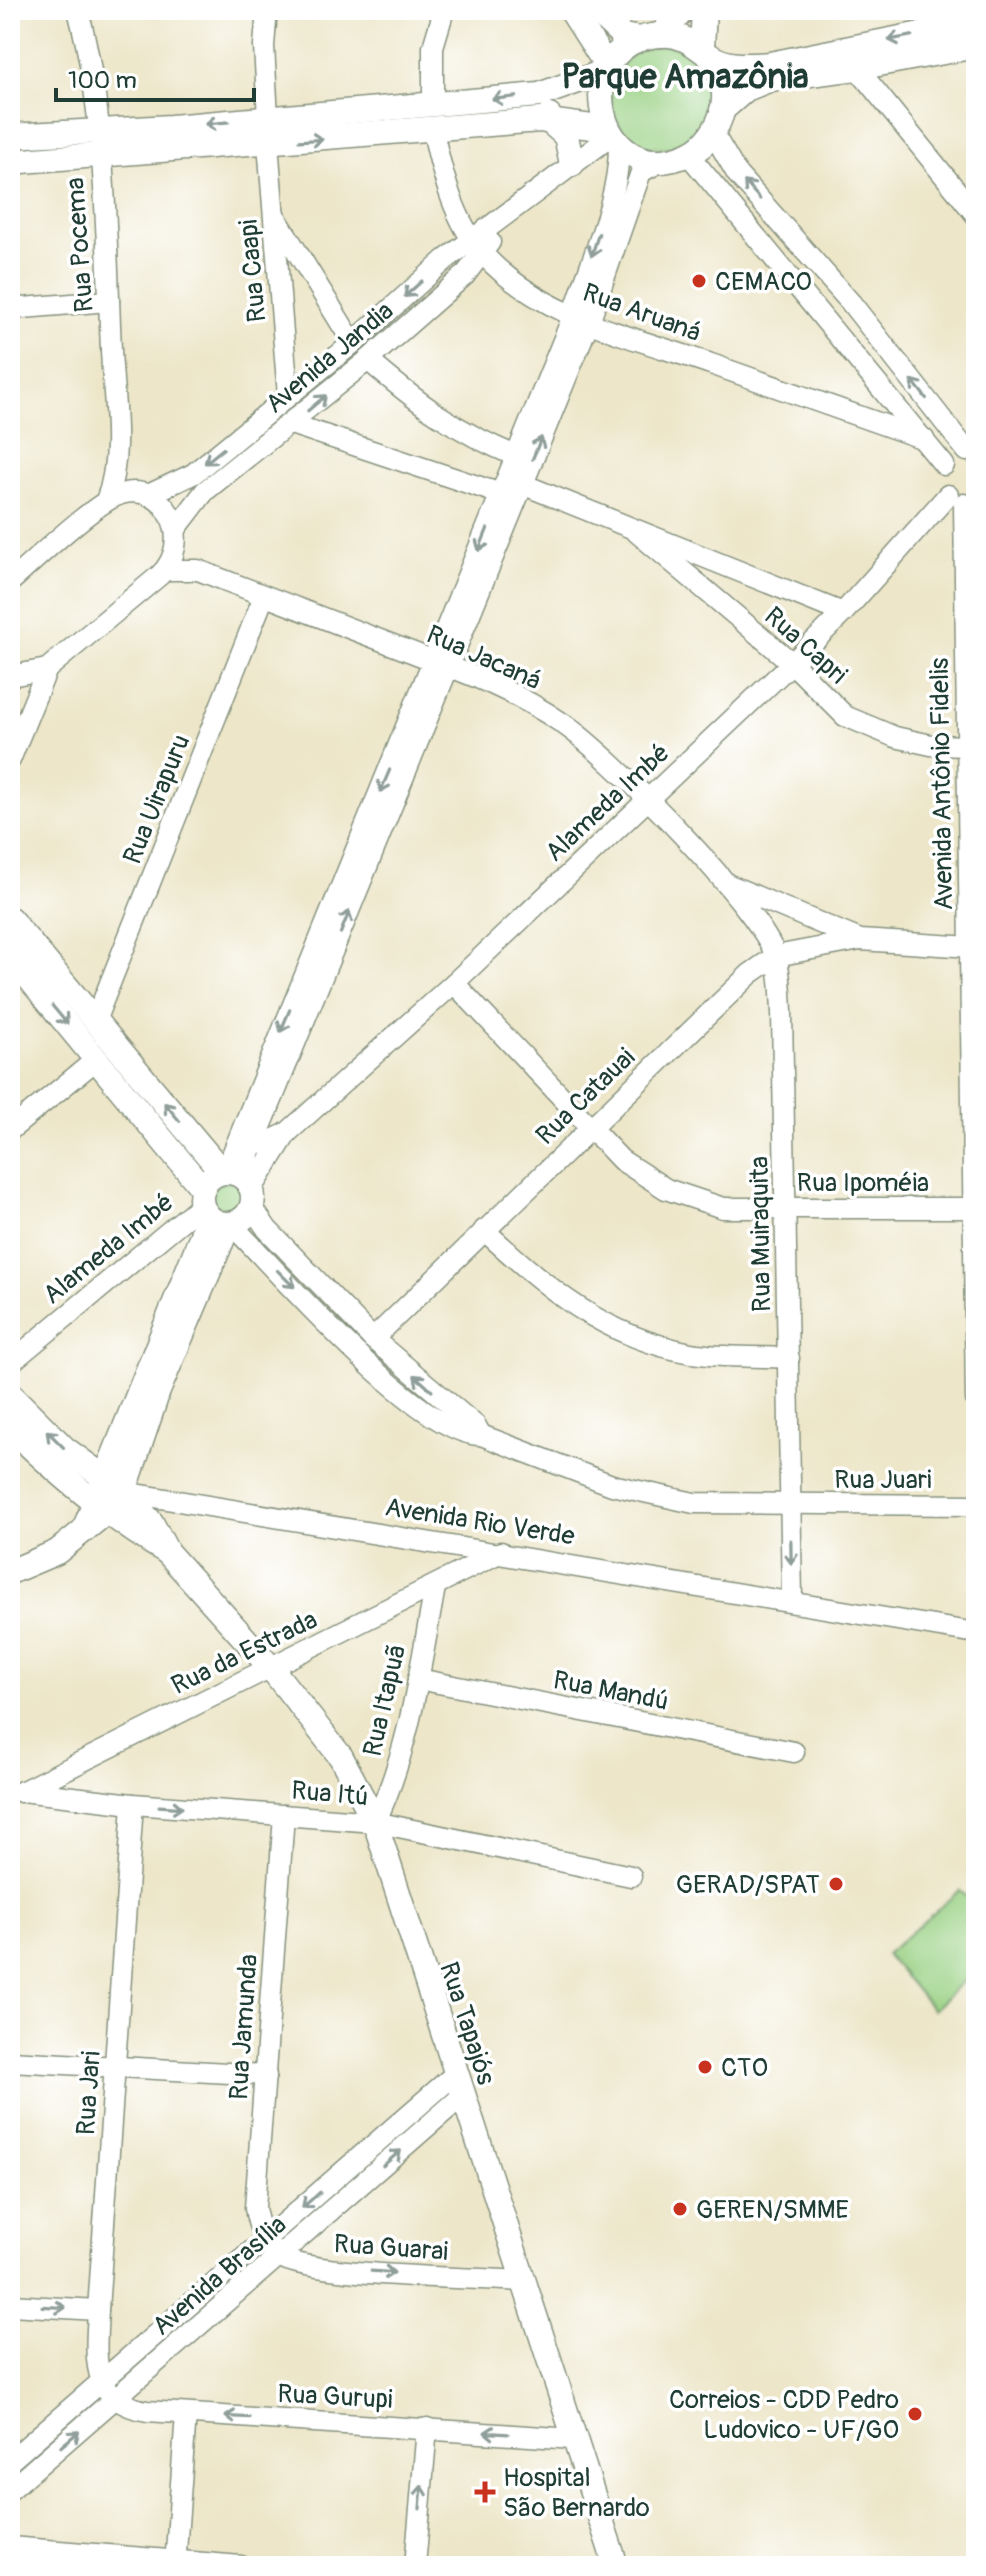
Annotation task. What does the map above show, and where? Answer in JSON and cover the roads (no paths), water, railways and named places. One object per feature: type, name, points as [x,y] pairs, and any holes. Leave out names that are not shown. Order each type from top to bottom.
[{"type":"main road","points":[[571,10],[606,69],[600,105],[613,136]]},
{"type":"main road","points":[[595,10],[623,36],[676,36],[740,66],[770,64],[976,23]]},
{"type":"main road","points":[[10,162],[98,143],[268,130],[433,106],[546,94],[606,69],[626,46],[651,37],[683,10]]},
{"type":"main road","points":[[268,130],[433,131],[549,121],[613,136],[642,159],[660,162],[689,155],[713,133],[726,92],[721,74],[707,53],[704,10]]},
{"type":"main road","points":[[722,110],[746,89],[771,79],[857,68],[976,46]]},
{"type":"main road","points":[[546,94],[549,121],[566,136],[572,164]]},
{"type":"main road","points":[[10,136],[98,143]]},
{"type":"main road","points":[[10,919],[238,1183],[244,1218],[230,1224],[212,1219],[203,1202],[97,1059],[10,955]]},
{"type":"main road","points":[[108,1495],[202,1235],[203,1202],[213,1175],[238,1183]]},
{"type":"main road","points":[[10,1572],[57,1552],[83,1532],[108,1495],[158,1391],[230,1224]]},
{"type":"main road","name":"Avenida Rio Verde","points":[[10,1394],[108,1495]]},
{"type":"main road","name":"Avenida Rio Verde","points":[[10,1427],[45,1461],[108,1495]]},
{"type":"main road","name":"Rua Tapajós","points":[[108,1495],[151,1522],[167,1552],[271,1668],[341,1757],[375,1822],[616,2566]]},
{"type":"street","name":"Rua Pocema","points":[[97,10],[81,20],[98,143],[109,301],[116,459],[106,501]]},
{"type":"street","name":"Rua Caapi","points":[[267,10],[264,46],[268,130],[288,396]]},
{"type":"street","points":[[433,106],[433,47],[444,10]]},
{"type":"street","points":[[857,68],[976,215]]},
{"type":"street","name":"Rua Aruaná","points":[[433,131],[440,166],[456,208],[478,246],[503,272],[581,319],[924,439]]},
{"type":"street","points":[[713,133],[737,174],[851,303],[971,452]]},
{"type":"street","points":[[613,136],[620,166],[618,207]]},
{"type":"street","name":"Avenida Jandia","points":[[106,501],[140,493],[193,474],[478,246],[506,216],[613,136]]},
{"type":"street","points":[[689,155],[944,465],[955,454],[971,452]]},
{"type":"street","points":[[481,1435],[476,1426],[373,1339],[267,1229],[238,1183],[246,1113],[522,484],[618,207],[641,172],[660,162]]},
{"type":"street","points":[[273,213],[353,343]]},
{"type":"street","name":"Avenida Jandia","points":[[165,570],[177,539],[205,491],[291,424],[465,275],[478,246]]},
{"type":"street","points":[[10,309],[109,301]]},
{"type":"street","points":[[828,322],[851,303]]},
{"type":"street","points":[[238,1183],[442,664],[516,456],[581,319]]},
{"type":"street","points":[[368,360],[420,406],[474,438],[516,456]]},
{"type":"street","points":[[291,424],[501,494]]},
{"type":"street","name":"Rua Pocema","points":[[116,459],[140,493],[165,510],[177,539]]},
{"type":"street","name":"Avenida Antônio Fidelis","points":[[944,465],[941,482],[963,500],[970,746],[976,1399]]},
{"type":"street","name":"Rua Capri","points":[[522,484],[843,613]]},
{"type":"street","name":"Alameda Imbé","points":[[238,1183],[287,1133],[454,983],[963,500]]},
{"type":"street","points":[[13,577],[106,501]]},
{"type":"street","name":"Rua Capri","points":[[633,529],[792,663],[845,716],[895,737],[931,745],[970,746]]},
{"type":"street","name":"Rua Jacaná","points":[[177,539],[198,570]]},
{"type":"street","points":[[10,760],[47,669],[165,570]]},
{"type":"street","name":"Rua Jacaná","points":[[165,570],[198,570],[498,686],[564,724],[646,801],[725,883],[860,940],[972,947]]},
{"type":"street","name":"Rua Uirapuru","points":[[95,1021],[264,596]]},
{"type":"street","points":[[26,717],[12,673],[47,669]]},
{"type":"street","name":"Rua Muiraquita","points":[[725,883],[745,905],[776,956],[782,1012],[792,1600]]},
{"type":"street","name":"Rua Catauai","points":[[373,1339],[750,974],[776,956],[860,940]]},
{"type":"street","name":"Rua Ipoméia","points":[[454,983],[621,1160],[666,1189],[723,1208],[975,1208]]},
{"type":"street","points":[[10,1130],[97,1059]]},
{"type":"street","name":"Alameda Imbé","points":[[254,1142],[264,1144],[287,1133]]},
{"type":"street","name":"Alameda Imbé","points":[[10,1363],[203,1202]]},
{"type":"street","name":"Rua Juari","points":[[230,1224],[386,1381],[422,1410],[470,1435],[481,1435],[612,1485],[694,1503],[976,1505]]},
{"type":"street","points":[[484,1230],[542,1284],[610,1326],[693,1353],[789,1358]]},
{"type":"street","name":"Avenida Rio Verde","points":[[108,1495],[501,1552],[976,1633]]},
{"type":"street","name":"Rua da Estrada","points":[[16,1794],[501,1552]]},
{"type":"street","name":"Rua Itapuã","points":[[375,1822],[387,1798],[418,1679],[435,1587]]},
{"type":"street","name":"Rua Mandú","points":[[418,1679],[794,1752]]},
{"type":"street","name":"Rua Itú","points":[[16,1794],[375,1822],[631,1876]]},
{"type":"street","name":"Rua Jari","points":[[102,2384],[96,2364],[98,2310],[133,1804]]},
{"type":"street","name":"Rua Jamunda","points":[[265,2240],[255,2208],[284,1815]]},
{"type":"street","points":[[10,2061],[266,2075]]},
{"type":"street","name":"Avenida Brasília","points":[[10,2461],[349,2166],[458,2086]]},
{"type":"street","name":"Avenida Brasília","points":[[10,2490],[363,2183],[458,2086]]},
{"type":"street","points":[[349,2166],[363,2183]]},
{"type":"street","points":[[265,2240],[279,2256]]},
{"type":"street","name":"Rua Guarai","points":[[279,2256],[313,2268],[522,2281]]},
{"type":"street","points":[[10,2305],[98,2310]]},
{"type":"street","points":[[102,2384],[116,2400]]},
{"type":"street","name":"Rua Gurupi","points":[[116,2400],[136,2409],[186,2414],[574,2439]]},
{"type":"street","points":[[175,2564],[186,2414]]},
{"type":"street","points":[[415,2566],[427,2428]]},
{"type":"street","points":[[10,2547],[175,2564],[241,2566]]},
{"type":"place","name":"CEMACO","points":[[699,281]]},
{"type":"place","name":"GERAD/SPAT","points":[[836,1884]]},
{"type":"place","name":"CTO","points":[[705,2067]]},
{"type":"place","name":"GEREN/SMME","points":[[680,2209]]},
{"type":"place","name":"Correios - CDD Pedro Ludovico - UF/GO","points":[[915,2414]]},
{"type":"place","name":"Hospital São Bernardo","points":[[485,2492]]},
{"type":"district","name":"Parque Amazônia","points":[[685,76]]}]
